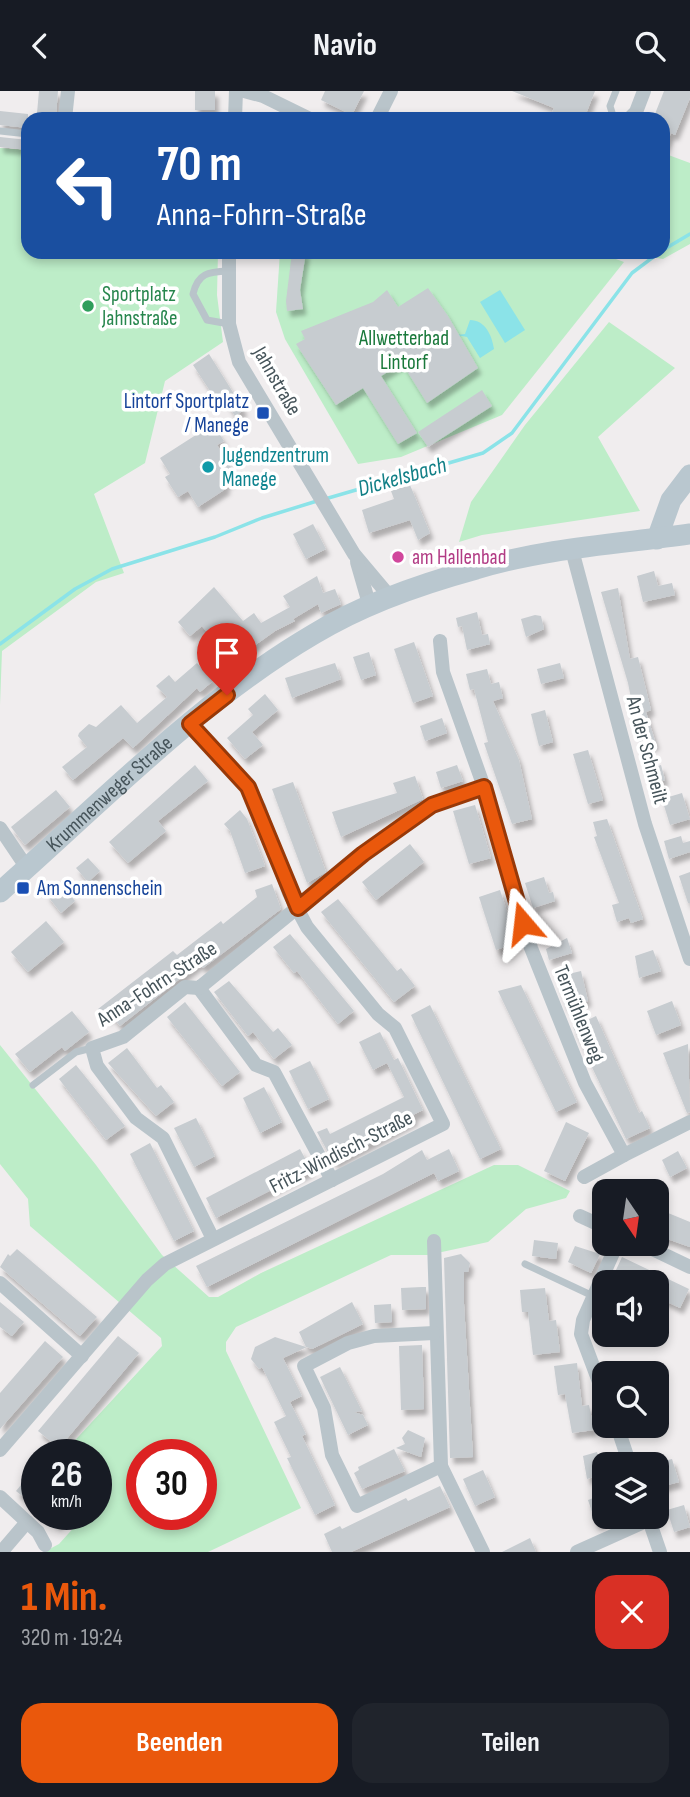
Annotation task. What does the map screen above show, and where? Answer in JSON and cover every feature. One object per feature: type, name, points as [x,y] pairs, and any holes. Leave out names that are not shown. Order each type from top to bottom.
[{"type":"main road","points":[[657,539],[671,500],[690,475]]},
{"type":"main road","name":"Krummenweger Straße","points":[[0,892],[190,724],[289,649],[391,598],[478,568],[572,550],[690,534]]},
{"type":"street","points":[[66,112],[68,91]]},
{"type":"street","points":[[234,112],[236,91]]},
{"type":"street","points":[[244,91],[263,96],[296,112]]},
{"type":"street","points":[[380,112],[391,91]]},
{"type":"street","points":[[636,112],[644,91]]},
{"type":"street","name":"Jahnstraße","points":[[229,259],[229,324],[239,362],[316,485],[354,554],[391,598]]},
{"type":"street","name":"An der Schmeilt","points":[[572,550],[645,824],[690,959]]},
{"type":"street","name":"Jahnstraße","points":[[354,554],[370,607]]},
{"type":"street","name":"Termühlenweg","points":[[440,641],[443,672],[484,787],[523,923],[551,1004],[584,1083],[624,1155]]},
{"type":"street","name":"Fritz-Windisch-Straße","points":[[0,1450],[147,1280],[165,1264],[443,1124],[395,1028],[377,1014],[307,926],[248,787],[190,724]]},
{"type":"street","name":"Anna-Fohrn-Straße","points":[[213,1239],[163,1138],[136,1118],[97,1066],[92,1048],[123,1037],[185,987],[199,988],[363,854],[432,805],[484,787]]},
{"type":"street","points":[[0,828],[27,868]]},
{"type":"street","points":[[199,988],[256,1065],[274,1072],[332,1180]]},
{"type":"street","points":[[584,1177],[690,1122]]},
{"type":"street","points":[[580,1216],[592,1222]]},
{"type":"street","points":[[434,1241],[441,1466],[483,1552]]},
{"type":"street","points":[[668,1256],[690,1267]]},
{"type":"street","points":[[0,1283],[82,1356]]},
{"type":"street","points":[[592,1298],[583,1320],[581,1334],[592,1363]]},
{"type":"street","points":[[435,1333],[374,1336],[348,1343],[304,1366],[324,1408],[332,1455],[357,1506],[441,1466]]},
{"type":"street","points":[[0,1497],[21,1516]]},
{"type":"street","points":[[3,1550],[21,1529]]},
{"type":"street","points":[[576,1552],[625,1529]]},
{"type":"street","points":[[652,1529],[660,1552]]},
{"type":"street","points":[[36,1530],[45,1545]]},
{"type":"lane","points":[[612,112],[610,106],[616,91]]},
{"type":"lane","points":[[0,131],[21,133]]},
{"type":"lane","points":[[228,271],[207,272],[197,280],[193,294],[207,320],[229,324]]},
{"type":"lane","name":"Anna-Fohrn-Straße","points":[[33,1085],[76,1052],[92,1048]]},
{"type":"lane","points":[[524,1264],[592,1296]]},
{"type":"green space","name":"Sportplatz Jahnstraße","points":[[0,148],[21,150],[21,259],[218,259],[217,295],[223,342],[165,381],[145,463],[94,494],[124,573],[96,582],[2,651],[0,705]]},
{"type":"green space","points":[[670,156],[690,163],[690,244],[670,255]]},
{"type":"green space","name":"Allwetterbad Lintorf","points":[[280,259],[616,259],[624,262],[502,415],[401,457],[358,464],[285,339],[276,312]]},
{"type":"green space","points":[[609,322],[675,368],[598,437],[640,511],[482,535],[459,542],[471,502],[525,425]]},
{"type":"green space","points":[[0,1045],[96,1165],[162,1255],[209,1297],[218,1297],[261,1273],[494,1165],[518,1165],[570,1191],[566,1198],[526,1209],[488,1242],[428,1255],[391,1255],[236,1327],[226,1342],[226,1351],[301,1508],[208,1552],[44,1552],[59,1544],[72,1530],[112,1530],[112,1439],[76,1439],[162,1346],[161,1338],[30,1226],[28,1199],[0,1164]]},
{"type":"water","points":[[500,290],[525,330],[505,343],[480,302]]},
{"type":"water","points":[[470,320],[484,325],[493,344],[494,349],[480,358],[467,337],[457,335],[465,334]]},
{"type":"building","points":[[39,91],[58,91],[56,112],[37,112]]},
{"type":"building","points":[[195,91],[215,91],[215,110],[195,110]]},
{"type":"building","points":[[325,91],[364,91],[354,112],[346,112],[321,100]]},
{"type":"building","points":[[512,91],[595,91],[587,112],[552,112],[554,108]]},
{"type":"building","points":[[664,91],[690,91],[690,98],[675,135],[671,133],[670,135],[670,112],[656,112]]},
{"type":"building","points":[[0,111],[21,113],[21,127],[0,125]]},
{"type":"building","points":[[0,137],[21,139],[21,149],[0,147]]},
{"type":"building","points":[[291,259],[305,259],[300,290],[303,309],[287,311]]},
{"type":"building","points":[[428,288],[448,316],[478,368],[427,403],[402,363],[381,376],[417,433],[398,444],[363,388],[336,405],[296,344],[305,339],[301,331],[373,302],[387,290],[398,307]]},
{"type":"building","points":[[209,354],[244,410],[235,416],[222,396],[216,400],[193,365]]},
{"type":"building","points":[[482,390],[492,406],[428,447],[418,432]]},
{"type":"building","name":"Jugendzentrum Manege","points":[[213,424],[224,441],[217,445],[237,477],[225,484],[227,488],[198,507],[188,491],[178,497],[165,477],[170,474],[160,458]]},
{"type":"building","points":[[410,485],[430,533],[418,540],[410,520],[369,533],[362,510],[394,499],[391,491]]},
{"type":"building","points":[[313,524],[326,549],[306,559],[293,534]]},
{"type":"building","points":[[654,571],[658,586],[672,583],[675,595],[643,602],[637,576]]},
{"type":"building","points":[[317,576],[323,593],[335,589],[341,604],[321,613],[318,604],[293,619],[295,621],[275,631],[244,653],[251,660],[226,677],[217,666],[228,657],[202,626],[190,636],[178,622],[214,587],[243,621],[254,613],[261,623],[290,607],[283,596]]},
{"type":"building","points":[[618,588],[630,659],[638,657],[651,710],[646,712],[656,744],[641,749],[628,683],[601,592]]},
{"type":"building","points":[[477,612],[482,635],[488,634],[490,644],[467,650],[462,626],[458,627],[456,618]]},
{"type":"building","points":[[541,616],[544,629],[526,637],[521,619]]},
{"type":"building","points":[[414,642],[433,696],[413,703],[394,649]]},
{"type":"building","points":[[369,652],[376,675],[361,680],[353,657]]},
{"type":"building","points":[[197,663],[213,681],[200,692],[197,688],[133,748],[123,738],[73,780],[62,767],[87,747],[78,736],[79,733],[89,724],[96,727],[121,705],[137,723],[167,697],[156,686],[169,675],[175,682]]},
{"type":"building","points":[[335,663],[341,679],[292,698],[285,678]]},
{"type":"building","points":[[560,663],[564,678],[541,684],[537,669]]},
{"type":"building","points":[[487,669],[491,684],[499,682],[503,698],[493,701],[519,760],[532,819],[512,824],[484,743],[488,742],[474,689],[470,690],[466,674]]},
{"type":"building","points":[[265,694],[278,710],[252,732],[263,745],[245,759],[227,738],[253,715],[248,709]]},
{"type":"building","points":[[545,710],[553,742],[539,746],[531,714]]},
{"type":"building","points":[[442,718],[447,733],[425,741],[420,726]]},
{"type":"building","points":[[588,750],[603,800],[588,804],[573,754]]},
{"type":"building","points":[[195,765],[208,781],[158,821],[166,831],[128,863],[109,842]]},
{"type":"building","points":[[457,765],[463,781],[441,788],[436,772]]},
{"type":"building","points":[[661,765],[665,780],[653,783],[649,769]]},
{"type":"building","points":[[415,776],[423,799],[341,837],[332,812],[397,793],[393,783]]},
{"type":"building","points":[[293,782],[326,872],[307,883],[272,789]]},
{"type":"building","points":[[56,790],[70,807],[25,845],[11,827]]},
{"type":"building","points":[[682,793],[690,819],[670,825],[662,799]]},
{"type":"building","points":[[475,805],[491,858],[469,864],[453,811]]},
{"type":"building","points":[[240,810],[247,819],[265,866],[245,873],[230,831],[224,824]]},
{"type":"building","points":[[607,819],[643,919],[631,923],[629,918],[617,922],[612,905],[619,903],[594,837],[597,836],[593,822]]},
{"type":"building","points":[[681,836],[683,843],[690,841],[690,852],[669,859],[664,841]]},
{"type":"building","points":[[410,844],[424,862],[376,900],[362,882]]},
{"type":"building","points":[[88,858],[100,871],[88,882],[76,868]]},
{"type":"building","points":[[690,872],[690,903],[688,903],[679,876]]},
{"type":"building","points":[[544,877],[549,893],[553,892],[555,901],[533,908],[525,883]]},
{"type":"building","points":[[60,883],[75,901],[61,913],[46,894]]},
{"type":"building","points":[[272,884],[281,909],[203,968],[200,963],[120,1026],[111,1015],[106,1019],[98,1009],[173,951],[177,955],[221,921],[223,924],[257,897],[255,890]]},
{"type":"building","points":[[500,890],[517,943],[496,950],[479,897]]},
{"type":"building","points":[[338,899],[397,971],[401,968],[415,986],[394,1002],[321,912]]},
{"type":"building","points":[[46,921],[64,942],[28,972],[11,952]]},
{"type":"building","points":[[290,934],[354,1011],[338,1024],[297,971],[294,973],[273,947]]},
{"type":"building","points":[[567,938],[572,953],[549,960],[546,949]]},
{"type":"building","points":[[653,950],[661,971],[639,978],[635,956]]},
{"type":"building","points":[[581,971],[588,1001],[565,1006],[556,977]]},
{"type":"building","points":[[229,981],[273,1032],[278,1028],[292,1045],[274,1059],[253,1032],[248,1036],[214,992]]},
{"type":"building","points":[[521,985],[577,1102],[556,1112],[498,991]]},
{"type":"building","points":[[672,1001],[681,1025],[656,1035],[647,1011]]},
{"type":"building","points":[[185,1002],[240,1072],[222,1086],[167,1017]]},
{"type":"building","points":[[430,1005],[501,1149],[480,1159],[411,1015]]},
{"type":"building","points":[[72,1011],[89,1032],[65,1051],[62,1047],[30,1072],[15,1054]]},
{"type":"building","points":[[596,1016],[639,1113],[642,1111],[650,1128],[626,1139],[573,1027]]},
{"type":"building","points":[[380,1032],[394,1060],[398,1058],[423,1110],[413,1115],[415,1119],[334,1163],[317,1132],[327,1128],[330,1134],[404,1097],[387,1063],[373,1070],[359,1042]]},
{"type":"building","points":[[688,1044],[690,1112],[687,1113],[663,1053]]},
{"type":"building","points":[[127,1048],[157,1088],[161,1085],[174,1102],[156,1116],[108,1063]]},
{"type":"building","points":[[310,1061],[329,1099],[308,1109],[289,1071]]},
{"type":"building","points":[[76,1065],[125,1126],[106,1140],[59,1079]]},
{"type":"building","points":[[264,1087],[282,1122],[260,1133],[243,1098]]},
{"type":"building","points":[[196,1118],[215,1156],[194,1167],[174,1128]]},
{"type":"building","points":[[566,1122],[589,1133],[565,1181],[544,1171]]},
{"type":"building","points":[[150,1143],[194,1231],[174,1241],[130,1154]]},
{"type":"building","points":[[300,1149],[311,1170],[216,1218],[206,1198]]},
{"type":"building","points":[[449,1149],[459,1171],[438,1181],[434,1173],[207,1287],[196,1266],[383,1174],[422,1150],[427,1160]]},
{"type":"building","points":[[678,1151],[687,1168],[670,1177],[662,1160]]},
{"type":"building","points":[[669,1213],[690,1222],[690,1247],[669,1240]]},
{"type":"building","points":[[534,1240],[558,1243],[556,1259],[532,1256]]},
{"type":"building","points":[[575,1246],[592,1251],[592,1257],[599,1257],[591,1273],[568,1262]]},
{"type":"building","points":[[17,1249],[97,1317],[80,1336],[0,1267],[8,1254],[10,1256]]},
{"type":"building","points":[[461,1254],[470,1263],[468,1272],[464,1272],[464,1304],[473,1457],[450,1458],[444,1258]]},
{"type":"building","points":[[622,1257],[649,1270],[616,1270]]},
{"type":"building","points":[[669,1279],[689,1289],[680,1308],[669,1303]]},
{"type":"building","points":[[426,1287],[426,1309],[402,1310],[401,1288]]},
{"type":"building","points":[[545,1288],[549,1321],[556,1320],[560,1352],[533,1355],[528,1312],[522,1312],[520,1290]]},
{"type":"building","points":[[0,1302],[24,1322],[12,1336],[0,1327]]},
{"type":"building","points":[[352,1302],[363,1324],[312,1349],[307,1347],[283,1358],[302,1396],[290,1402],[306,1434],[302,1436],[335,1505],[315,1515],[287,1458],[291,1457],[274,1422],[286,1416],[262,1367],[259,1369],[251,1359],[255,1347],[275,1337],[306,1347],[299,1332]]},
{"type":"building","points":[[391,1304],[392,1322],[375,1323],[374,1305]]},
{"type":"building","points":[[118,1336],[139,1353],[67,1439],[48,1439],[38,1431]]},
{"type":"building","points":[[45,1341],[63,1357],[0,1429],[0,1393]]},
{"type":"building","points":[[422,1345],[424,1409],[401,1410],[399,1346]]},
{"type":"building","points":[[577,1363],[582,1406],[589,1405],[592,1430],[572,1433],[565,1394],[558,1395],[554,1366]]},
{"type":"building","points":[[340,1367],[362,1411],[354,1412],[363,1415],[368,1425],[348,1435],[320,1377]]},
{"type":"building","points":[[408,1430],[425,1438],[421,1457],[396,1448],[405,1444],[402,1438]]},
{"type":"building","points":[[394,1449],[405,1471],[362,1489],[354,1473],[359,1470],[358,1467]]},
{"type":"building","points":[[592,1453],[592,1477],[587,1479],[583,1456]]},
{"type":"building","points":[[672,1459],[679,1482],[669,1485],[669,1460]]},
{"type":"building","points":[[483,1470],[495,1497],[475,1506],[463,1479]]},
{"type":"building","points":[[440,1486],[450,1507],[351,1552],[332,1552],[324,1534],[340,1526],[342,1529],[406,1498],[408,1501]]},
{"type":"building","points":[[684,1505],[690,1527],[674,1532],[669,1509]]},
{"type":"building","points":[[530,1538],[536,1552],[502,1552]]},
{"type":"waterway","name":"Dickelsbach","points":[[670,246],[690,234]]},
{"type":"waterway","name":"Dickelsbach","points":[[325,499],[483,453],[512,433],[632,273],[651,259]]},
{"type":"waterway","name":"Dickelsbach","points":[[0,644],[75,589],[112,569],[317,501]]},
{"type":"place","name":"Sportplatz Jahnstraße","points":[[88,306]]},
{"type":"place","name":"Lintorf Sportplatz / Manege","points":[[263,413]]},
{"type":"place","name":"Jugendzentrum Manege","points":[[208,467]]},
{"type":"place","name":"am Hallenbad","points":[[398,557]]},
{"type":"place","name":"Am Sonnenschein","points":[[23,888]]},
{"type":"route","points":[[227,695],[190,724],[248,787],[258,807],[289,893],[298,908],[363,854],[432,805],[484,787],[523,923]]}]
